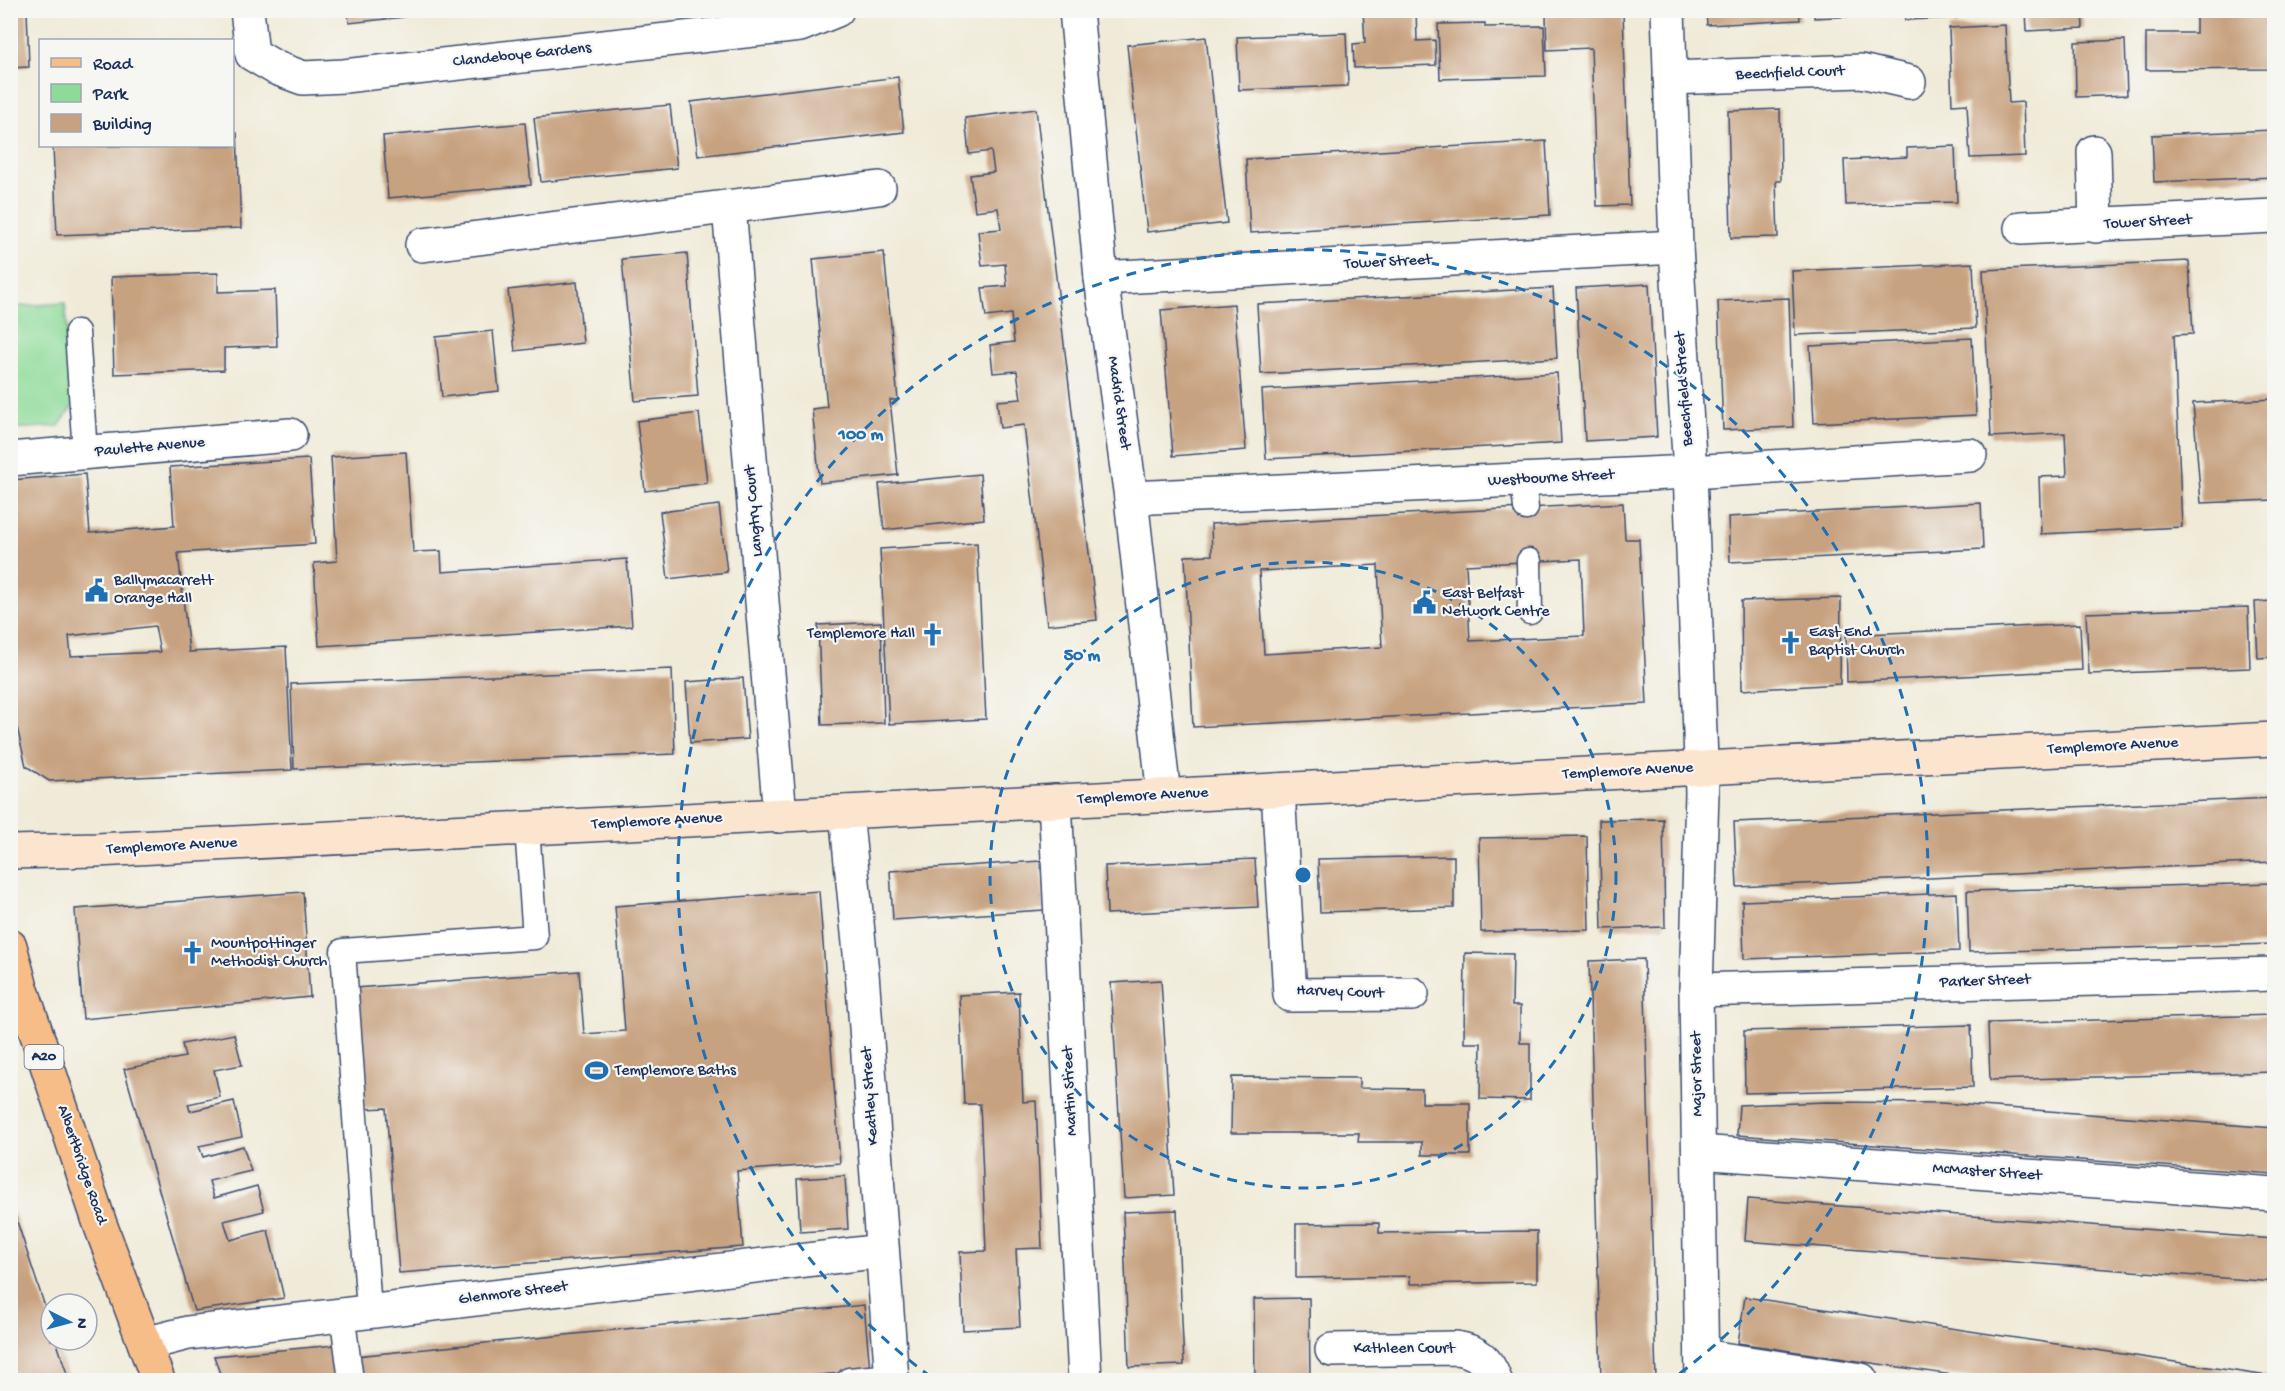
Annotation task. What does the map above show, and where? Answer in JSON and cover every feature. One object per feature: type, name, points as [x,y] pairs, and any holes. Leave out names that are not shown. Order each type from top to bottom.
[{"type":"main road","name":"Albertbridge Road","points":[[10,946],[20,984],[87,1186],[158,1380]]},
{"type":"street","name":"Clandeboye Gardens","points":[[248,10],[242,56],[303,78],[344,76],[800,25],[837,10]]},
{"type":"street","name":"Madrid Street","points":[[1076,10],[1101,278],[1131,498],[1164,796]]},
{"type":"street","name":"Beechfield Street","points":[[1668,10],[1676,247],[1690,472],[1700,768]]},
{"type":"street","name":"Beechfield Court","points":[[1670,78],[1861,71],[1909,82]]},
{"type":"street","points":[[2094,152],[2096,226]]},
{"type":"street","points":[[422,245],[879,188]]},
{"type":"street","name":"Langtry Court","points":[[729,207],[780,816]]},
{"type":"street","name":"Tower Street","points":[[2021,228],[2274,216]]},
{"type":"street","name":"Tower Street","points":[[1101,278],[1676,247]]},
{"type":"street","name":"Paulette Avenue","points":[[10,459],[290,435]]},
{"type":"street","name":"Westbourne Street","points":[[1131,498],[1524,494],[1690,472],[1970,455]]},
{"type":"street","name":"Templemore Avenue","points":[[10,852],[88,851],[2274,739]]},
{"type":"street","name":"Major Street","points":[[1700,768],[1702,793],[1696,990],[1702,1368]]},
{"type":"street","name":"Harvey Court","points":[[1278,790],[1290,995],[1412,994]]},
{"type":"street","name":"Martin Street","points":[[1055,801],[1085,1380]]},
{"type":"street","name":"Keatley Street","points":[[846,812],[862,973],[892,1378]]},
{"type":"street","name":"Parker Street","points":[[1696,990],[2274,974]]},
{"type":"street","name":"McMaster Street","points":[[1699,1152],[2274,1194]]},
{"type":"street","name":"Glenmore Street","points":[[145,1344],[188,1333],[882,1251]]},
{"type":"street","name":"Kathleen Court","points":[[1332,1350],[1456,1348],[1470,1350],[1481,1357],[1491,1368],[1495,1380]]},
{"type":"street","points":[[1702,1368],[1861,1380]]},
{"type":"lane","points":[[77,333],[85,454]]},
{"type":"lane","points":[[1529,561],[1530,612]]},
{"type":"lane","points":[[351,1380],[356,1312],[343,951],[535,937],[527,828]]},
{"type":"lane","points":[[849,1380],[892,1378]]},
{"type":"green space","points":[[65,303],[73,405],[59,426],[11,429],[11,307]]},
{"type":"building","points":[[10,10],[27,10],[29,67],[10,68]]},
{"type":"building","points":[[348,10],[404,10],[404,17],[349,23]]},
{"type":"building","points":[[1363,10],[1416,10],[1417,41],[1435,40],[1436,65],[1354,68],[1353,44],[1365,43]]},
{"type":"building","points":[[1706,10],[1799,10],[1800,20],[1707,25]]},
{"type":"building","points":[[1814,10],[1957,10],[1957,18],[1905,20],[1904,14],[1814,18]]},
{"type":"building","points":[[2026,10],[2082,10],[2083,28],[2027,31]]},
{"type":"building","points":[[1623,12],[1630,205],[1597,206],[1591,48],[1547,50],[1546,15]]},
{"type":"building","points":[[2196,12],[2274,12],[2274,69],[2146,70],[2146,33],[2196,33]]},
{"type":"building","points":[[1485,23],[1485,27],[1544,26],[1546,76],[1440,79],[1438,24]]},
{"type":"building","points":[[2005,25],[2009,103],[2023,102],[2025,156],[1970,158],[1967,104],[1952,105],[1949,28]]},
{"type":"building","points":[[1346,33],[1348,86],[1239,90],[1237,37]]},
{"type":"building","points":[[1206,37],[1227,223],[1147,232],[1127,45]]},
{"type":"building","points":[[2125,40],[2127,95],[2076,97],[2075,42]]},
{"type":"building","points":[[898,77],[904,132],[698,156],[691,102]]},
{"type":"building","points":[[670,105],[677,168],[541,182],[534,118]]},
{"type":"building","points":[[1036,109],[1097,620],[1047,625],[1024,425],[1000,428],[997,401],[1021,399],[1017,371],[993,373],[990,345],[1014,342],[1011,314],[986,317],[982,288],[1007,286],[1005,264],[982,266],[978,231],[1001,229],[998,208],[975,211],[970,175],[994,172],[991,151],[969,154],[965,118]]},
{"type":"building","points":[[1780,109],[1781,181],[1776,181],[1778,237],[1731,238],[1728,111]]},
{"type":"building","points":[[525,123],[531,185],[388,198],[383,136]]},
{"type":"building","points":[[2274,130],[2274,177],[2154,182],[2152,135]]},
{"type":"building","points":[[234,133],[237,133],[241,228],[57,235],[53,147],[234,147]]},
{"type":"building","points":[[1546,141],[1550,215],[1250,233],[1246,159]]},
{"type":"building","points":[[1955,146],[1957,202],[1846,205],[1844,160],[1907,157],[1907,148]]},
{"type":"building","points":[[884,252],[898,400],[890,400],[898,475],[820,483],[812,409],[827,407],[813,259]]},
{"type":"building","points":[[687,253],[698,396],[635,401],[622,259]]},
{"type":"building","points":[[2189,261],[2193,334],[2174,335],[2182,527],[2041,534],[2039,477],[2067,476],[2065,433],[1991,437],[1983,270]]},
{"type":"building","points":[[1973,263],[1976,328],[1795,335],[1792,271]]},
{"type":"building","points":[[218,273],[218,292],[275,290],[277,346],[224,348],[224,370],[114,374],[111,277]]},
{"type":"building","points":[[577,282],[583,343],[515,351],[508,290]]},
{"type":"building","points":[[1649,284],[1657,437],[1585,441],[1576,288]]},
{"type":"building","points":[[1553,288],[1557,358],[1261,374],[1257,304]]},
{"type":"building","points":[[1789,298],[1793,427],[1723,430],[1718,301]]},
{"type":"building","points":[[1234,304],[1246,450],[1173,456],[1161,310]]},
{"type":"building","points":[[493,331],[499,391],[442,397],[436,337]]},
{"type":"building","points":[[1972,338],[1976,415],[1814,423],[1810,346]]},
{"type":"building","points":[[1557,373],[1561,443],[1266,459],[1262,390]]},
{"type":"building","points":[[2274,399],[2274,500],[2201,503],[2193,403]]},
{"type":"building","points":[[699,413],[707,483],[645,491],[637,421]]},
{"type":"building","points":[[406,452],[413,552],[441,551],[442,572],[627,559],[632,626],[319,646],[314,563],[337,561],[331,457]]},
{"type":"building","points":[[309,459],[315,544],[178,553],[189,652],[286,647],[292,770],[49,781],[26,766],[10,697],[10,480],[85,474],[90,533],[174,526],[170,467]],"holes":[[[155,626],[160,652],[71,656],[69,636]]]},
{"type":"building","points":[[980,474],[984,519],[884,530],[879,484]]},
{"type":"building","name":"East Belfast Network Centre","points":[[1623,503],[1625,539],[1639,539],[1647,704],[1193,727],[1185,556],[1212,555],[1211,524]],"holes":[[[1581,559],[1584,636],[1470,641],[1466,565]],[[1378,565],[1382,647],[1264,654],[1259,571]]]},
{"type":"building","points":[[1981,503],[1983,549],[1730,562],[1728,517]]},
{"type":"building","points":[[719,505],[727,572],[668,579],[660,512]]},
{"type":"building","name":"Templemore Hall","points":[[977,543],[986,719],[889,724],[880,549]]},
{"type":"building","name":"East End Baptist Church","points":[[1841,598],[1840,684],[1742,690],[1741,601]]},
{"type":"building","points":[[2274,601],[2274,657],[2258,658],[2255,602]]},
{"type":"building","points":[[2248,607],[2250,668],[2089,674],[2086,613]]},
{"type":"building","points":[[881,622],[884,723],[822,725],[818,625]]},
{"type":"building","points":[[2080,624],[2082,670],[1847,682],[1846,635]]},
{"type":"building","points":[[672,669],[675,754],[294,769],[291,684]]},
{"type":"building","points":[[743,678],[748,739],[690,743],[686,682]]},
{"type":"building","points":[[2274,798],[2274,862],[1737,887],[1734,822]]},
{"type":"building","points":[[1663,819],[1665,927],[1602,929],[1599,820]]},
{"type":"building","points":[[1587,836],[1589,930],[1481,932],[1479,838]]},
{"type":"building","points":[[1454,856],[1454,908],[1320,912],[1318,859]]},
{"type":"building","points":[[1255,859],[1258,907],[1107,914],[1105,866]]},
{"type":"building","points":[[1041,861],[1044,910],[893,920],[890,871]]},
{"type":"building","points":[[2274,883],[2274,944],[1969,952],[1967,891]]},
{"type":"building","name":"Templemore Baths","points":[[819,891],[840,1163],[737,1171],[743,1247],[399,1273],[386,1108],[364,1109],[355,988],[579,971],[584,1034],[625,1031],[615,906]]},
{"type":"building","name":"Mountpottinger Methodist Church","points":[[303,892],[310,997],[83,1019],[75,909]]},
{"type":"building","points":[[1957,893],[1959,951],[1744,959],[1742,901]]},
{"type":"building","points":[[1465,953],[1513,954],[1512,1006],[1520,1006],[1520,1043],[1530,1043],[1530,1100],[1480,1099],[1481,1043],[1464,1043]]},
{"type":"building","points":[[1644,959],[1656,1380],[1601,1380],[1589,961]]},
{"type":"building","points":[[1161,980],[1174,1195],[1124,1198],[1111,983]]},
{"type":"building","points":[[1019,992],[1023,1102],[1036,1101],[1042,1248],[1016,1249],[1020,1327],[963,1330],[960,1252],[986,1251],[980,1104],[964,1104],[959,995]]},
{"type":"building","points":[[2274,1015],[2274,1072],[1990,1080],[1988,1023]]},
{"type":"building","points":[[1971,1025],[1973,1087],[1745,1093],[1744,1031]]},
{"type":"building","points":[[234,1034],[242,1065],[214,1070],[220,1097],[188,1104],[190,1111],[234,1101],[242,1137],[199,1146],[203,1157],[243,1146],[251,1171],[209,1181],[214,1198],[257,1186],[264,1211],[224,1221],[230,1240],[268,1230],[284,1298],[194,1311],[124,1069],[185,1057],[182,1044]]},
{"type":"building","points":[[1232,1077],[1359,1078],[1359,1088],[1422,1089],[1422,1103],[1470,1103],[1470,1155],[1422,1155],[1422,1142],[1358,1142],[1359,1133],[1231,1133]]},
{"type":"building","points":[[1827,1102],[1941,1103],[2274,1128],[2274,1174],[1737,1135],[1739,1105]]},
{"type":"building","points":[[845,1176],[848,1229],[800,1232],[797,1179]]},
{"type":"building","points":[[1748,1199],[2274,1239],[2274,1282],[1745,1241]]},
{"type":"building","points":[[10,1200],[40,1292],[39,1352],[60,1352],[69,1380],[10,1380]]},
{"type":"building","points":[[1177,1210],[1184,1365],[1129,1367],[1123,1212]]},
{"type":"building","points":[[1379,1223],[1379,1233],[1537,1231],[1537,1282],[1410,1284],[1410,1276],[1296,1278],[1296,1224]]},
{"type":"building","points":[[1745,1297],[2274,1377],[2274,1380],[1986,1380],[1738,1343]]},
{"type":"building","points":[[1309,1298],[1310,1380],[1255,1380],[1254,1299]]},
{"type":"building","points":[[864,1305],[870,1370],[770,1380],[358,1380],[356,1356]]},
{"type":"building","points":[[336,1345],[341,1380],[222,1380],[214,1356]]},
{"type":"place","name":"Ballymacarrett Orange Hall","points":[[96,590]]},
{"type":"place","name":"East Belfast Network Centre","points":[[1424,603]]},
{"type":"place","name":"Templemore Hall","points":[[933,634]]},
{"type":"place","name":"East End Baptist Church","points":[[1791,642]]},
{"type":"place","name":"Mountpottinger Methodist Church","points":[[193,953]]},
{"type":"place","name":"Templemore Baths","points":[[597,1071]]}]
